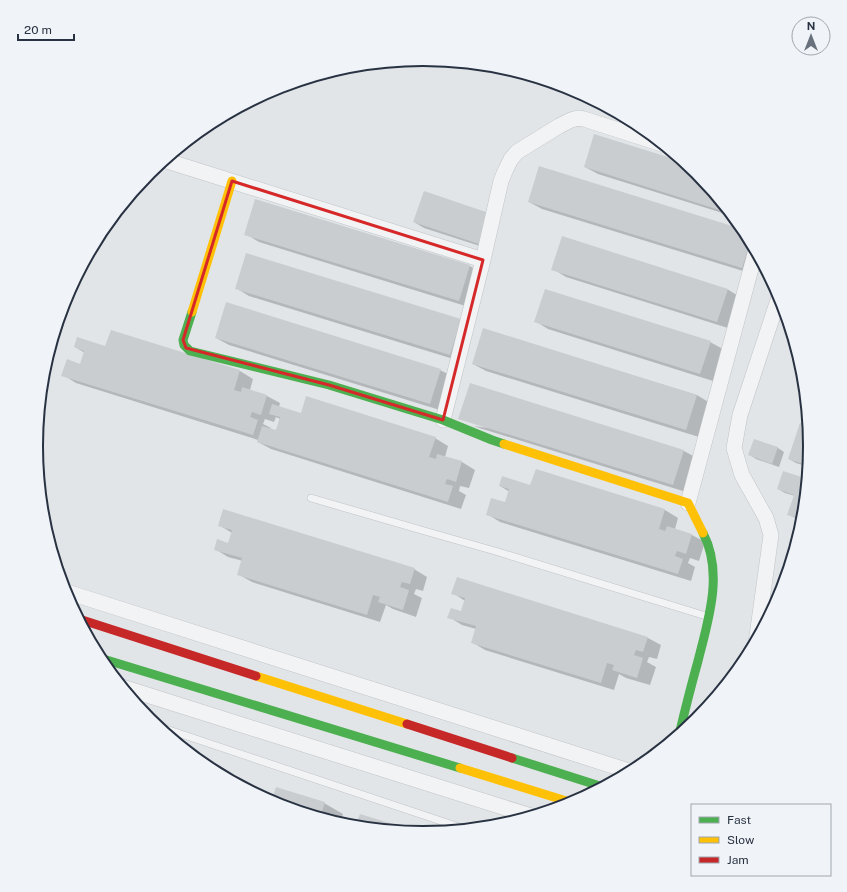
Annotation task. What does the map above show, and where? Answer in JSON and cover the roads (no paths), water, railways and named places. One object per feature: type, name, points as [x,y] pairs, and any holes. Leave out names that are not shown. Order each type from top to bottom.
[{"type":"main road","points":[[232,181],[182,340],[186,348],[328,385],[442,420],[492,440],[688,503],[708,542],[712,559],[713,581],[711,608],[681,725]]},
{"type":"main road","points":[[86,621],[596,785]]},
{"type":"main road","points":[[110,661],[563,800]]},
{"type":"street","points":[[442,420],[483,260],[501,181],[511,159],[517,152],[559,126],[578,118],[649,140]]},
{"type":"street","points":[[171,162],[483,260]]},
{"type":"street","points":[[688,503],[754,258]]},
{"type":"street","points":[[758,627],[771,535],[766,518],[742,474],[734,448],[740,415],[777,305]]},
{"type":"street","points":[[73,594],[624,769]]},
{"type":"street","points":[[131,690],[523,814]]},
{"type":"lane","points":[[311,498],[496,551],[708,617]]},
{"type":"lane","points":[[172,731],[454,825]]}]
